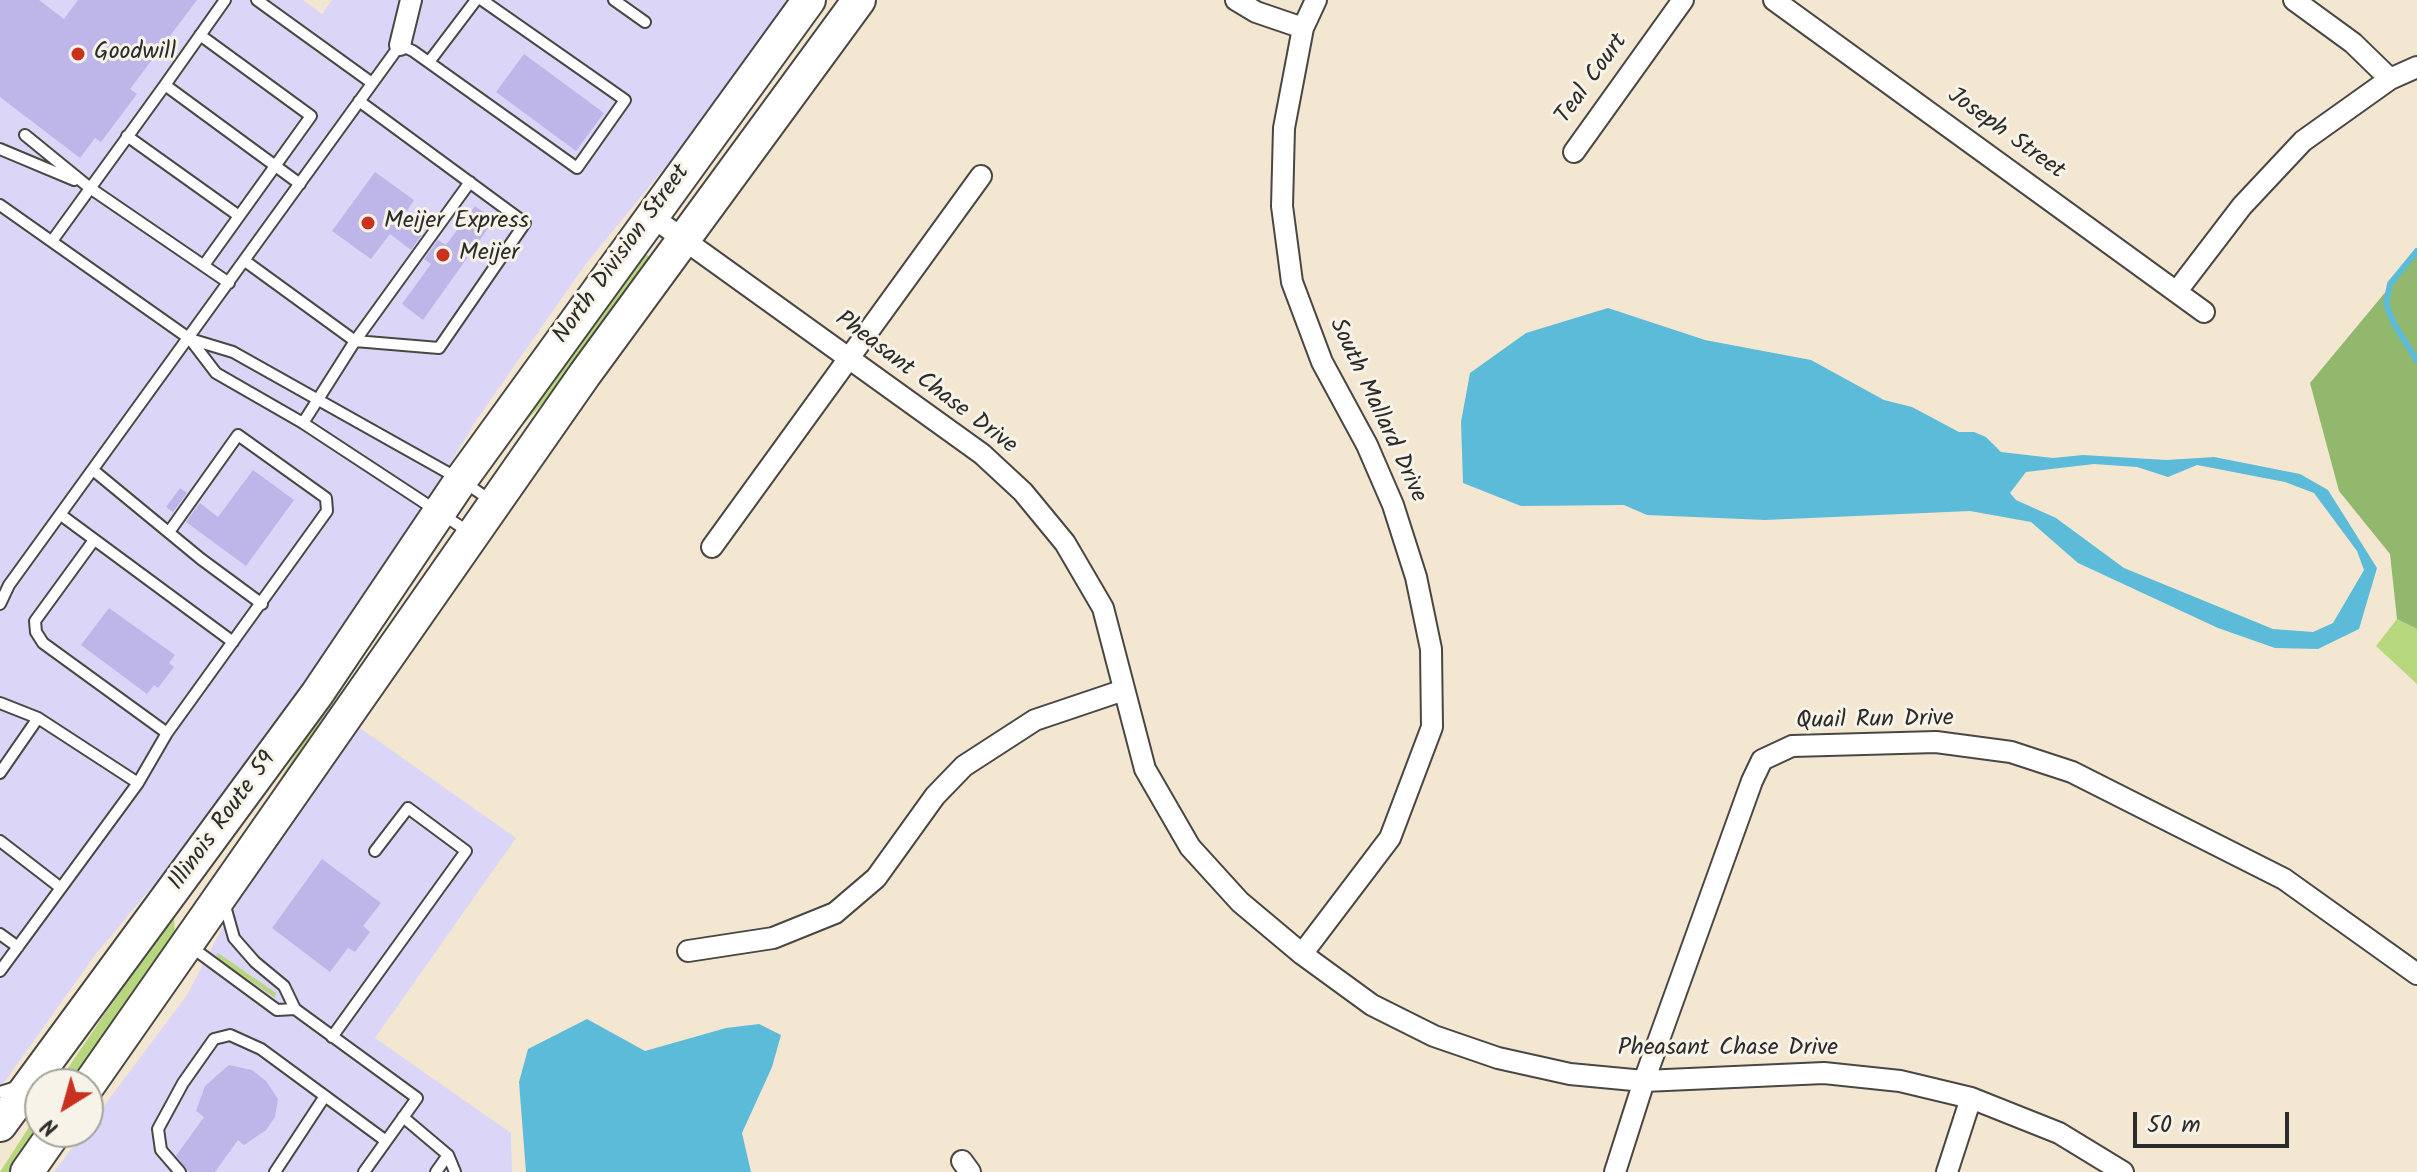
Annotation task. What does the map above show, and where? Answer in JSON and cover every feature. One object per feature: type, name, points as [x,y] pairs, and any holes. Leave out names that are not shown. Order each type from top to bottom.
[{"type":"main road","name":"North Division Street","points":[[440,513],[809,0]]},
{"type":"main road","name":"North Division Street","points":[[495,503],[683,239],[859,0]]},
{"type":"main road","name":"Illinois Route 59","points":[[101,1068],[495,503]]},
{"type":"main road","name":"Illinois Route 59","points":[[42,1068],[317,694],[440,513]]},
{"type":"main road","points":[[188,945],[196,862]]},
{"type":"main road","name":"Illinois Route 59","points":[[0,1125],[24,1092]]},
{"type":"main road","points":[[27,1172],[44,1148]]},
{"type":"street","points":[[400,45],[411,0]]},
{"type":"street","points":[[1236,0],[1256,12],[1303,28]]},
{"type":"street","name":"South Mallard Drive","points":[[1302,954],[1390,838],[1413,784],[1432,727],[1431,649],[1416,577],[1393,505],[1367,445],[1322,362],[1292,282],[1282,206],[1284,128],[1303,28],[1316,0]]},
{"type":"street","name":"Teal Court","points":[[1574,152],[1683,0]]},
{"type":"street","name":"Joseph Street","points":[[1774,0],[2204,312]]},
{"type":"street","points":[[2294,0],[2353,43],[2390,79]]},
{"type":"street","points":[[2177,291],[2242,206],[2303,141],[2390,79],[2417,67]]},
{"type":"street","points":[[712,547],[981,176]]},
{"type":"street","name":"Pheasant Chase Drive","points":[[651,216],[982,454],[1023,492],[1065,543],[1103,608],[1145,769],[1190,847],[1240,902],[1302,954],[1372,1005],[1434,1036],[1498,1058],[1570,1074],[1644,1081],[1824,1073],[1900,1081],[1971,1098],[2059,1133],[2123,1172]]},
{"type":"street","points":[[688,951],[773,938],[835,913],[876,878],[935,796],[964,766],[1035,720],[1124,690]]},
{"type":"street","name":"Quail Run Drive","points":[[1615,1172],[1644,1081],[1752,781],[1762,760],[1792,746],[1936,742],[2011,752],[2072,772],[2284,879],[2417,974]]},
{"type":"street","points":[[1947,1172],[1971,1098]]},
{"type":"lane","points":[[52,241],[225,0]]},
{"type":"lane","points":[[257,0],[372,83]]},
{"type":"lane","points":[[429,62],[476,0]]},
{"type":"lane","points":[[0,604],[400,45],[429,62],[577,168],[625,100],[482,0]]},
{"type":"lane","points":[[614,0],[645,22]]},
{"type":"lane","points":[[200,35],[311,116],[204,265]]},
{"type":"lane","points":[[165,85],[300,184]]},
{"type":"lane","points":[[245,261],[355,341],[439,348],[525,223],[359,101]]},
{"type":"lane","points":[[25,135],[90,188],[229,283]]},
{"type":"lane","points":[[127,136],[239,216]]},
{"type":"lane","points":[[0,149],[90,188]]},
{"type":"lane","points":[[303,423],[355,341],[470,182]]},
{"type":"lane","points":[[0,205],[190,339],[216,373],[303,423],[473,535]]},
{"type":"lane","points":[[190,339],[233,352],[461,480],[495,503]]},
{"type":"lane","points":[[0,971],[138,783],[167,733],[327,511],[326,498],[238,435],[169,532]]},
{"type":"lane","points":[[93,470],[262,604]]},
{"type":"lane","points":[[61,515],[233,642]]},
{"type":"lane","points":[[94,540],[35,621],[36,632],[43,643],[167,733]]},
{"type":"lane","points":[[0,703],[38,718],[138,783]]},
{"type":"lane","points":[[0,773],[38,718]]},
{"type":"lane","points":[[332,1037],[466,851],[408,808],[375,851]]},
{"type":"lane","points":[[0,841],[61,888]]},
{"type":"lane","points":[[224,894],[225,913],[234,938],[255,962],[284,986],[295,1009],[417,1098],[364,1172]]},
{"type":"lane","points":[[0,934],[18,947]]},
{"type":"lane","points":[[188,945],[277,1010],[295,1009]]},
{"type":"lane","points":[[180,1172],[161,1150],[158,1129],[183,1083],[214,1039],[230,1035],[261,1049],[386,1141]]},
{"type":"lane","points":[[0,1092],[24,1084]]},
{"type":"lane","points":[[275,1172],[325,1096]]},
{"type":"lane","points":[[403,1117],[448,1155],[455,1172]]},
{"type":"lane","points":[[436,1172],[448,1155]]},
{"type":"shaded area","points":[[0,0],[303,0],[322,14],[332,0],[793,0],[716,105],[585,265],[475,422],[385,574],[237,786],[95,955],[0,1088]]},
{"type":"shaded area","points":[[360,728],[516,838],[375,1038],[511,1133],[512,1172],[54,1172],[72,1148],[104,1148],[104,1106],[187,995],[237,900]]},
{"type":"green space","points":[[646,254],[653,260],[572,371],[501,449]]},
{"type":"green space","points":[[2417,254],[2417,629],[2397,619],[2390,554],[2339,491],[2310,383]]},
{"type":"green space","points":[[425,558],[428,559],[223,870],[329,701]]},
{"type":"green space","points":[[2397,619],[2417,629],[2417,684],[2376,646]]},
{"type":"green space","points":[[174,912],[175,942],[85,1068],[68,1068]]},
{"type":"green space","points":[[218,953],[276,993],[275,998],[221,961],[216,955]]},
{"type":"green space","points":[[24,1135],[24,1148],[28,1148],[11,1172],[0,1172]]},
{"type":"water","points":[[1608,308],[1705,340],[1811,360],[1884,400],[1912,407],[1959,432],[1974,432],[1986,437],[2001,452],[2053,458],[2083,455],[2167,460],[2214,457],[2300,474],[2328,490],[2377,568],[2359,629],[2318,649],[2275,648],[2218,628],[2078,563],[2031,522],[1970,511],[1765,520],[1647,515],[1624,505],[1521,506],[1463,483],[1461,422],[1470,373],[1526,333]],"holes":[[[2094,464],[2137,467],[2168,477],[2197,465],[2285,482],[2314,493],[2357,551],[2364,570],[2333,623],[2313,632],[2273,629],[2124,568],[2056,518],[2016,500],[2010,493],[2026,472]]]},
{"type":"water","points":[[587,1019],[645,1051],[726,1028],[759,1024],[781,1035],[772,1067],[742,1133],[751,1172],[526,1172],[519,1082],[528,1049]]},
{"type":"building","name":"Goodwill","points":[[0,0],[39,0],[64,19],[78,0],[197,0],[130,89],[137,94],[101,142],[95,138],[80,158],[0,97]]},
{"type":"building","points":[[524,54],[604,113],[576,151],[496,92]]},
{"type":"building","name":"Meijer Express","points":[[375,172],[414,200],[404,215],[425,230],[411,250],[390,234],[371,259],[332,231]]},
{"type":"building","name":"Meijer","points":[[475,206],[494,220],[423,320],[402,304],[431,264],[424,259],[438,240],[446,245]]},
{"type":"building","points":[[253,470],[294,500],[246,566],[186,522],[200,503],[218,517]]},
{"type":"building","points":[[180,488],[187,493],[173,512],[166,507]]},
{"type":"building","points":[[109,608],[175,655],[169,663],[174,667],[158,688],[154,685],[147,694],[81,645]]},
{"type":"building","points":[[322,859],[381,903],[363,926],[370,932],[355,952],[348,948],[330,972],[272,928]]},
{"type":"building","points":[[229,1065],[252,1070],[266,1081],[278,1099],[275,1117],[266,1130],[244,1145],[238,1140],[215,1172],[189,1172],[176,1156],[204,1117],[196,1111],[205,1086]]},
{"type":"waterway","points":[[2417,251],[2390,284],[2386,304],[2394,324],[2417,361]]},
{"type":"place","name":"Goodwill","points":[[78,54]]},
{"type":"place","name":"Meijer Express","points":[[368,223]]},
{"type":"place","name":"Meijer","points":[[443,255]]}]
